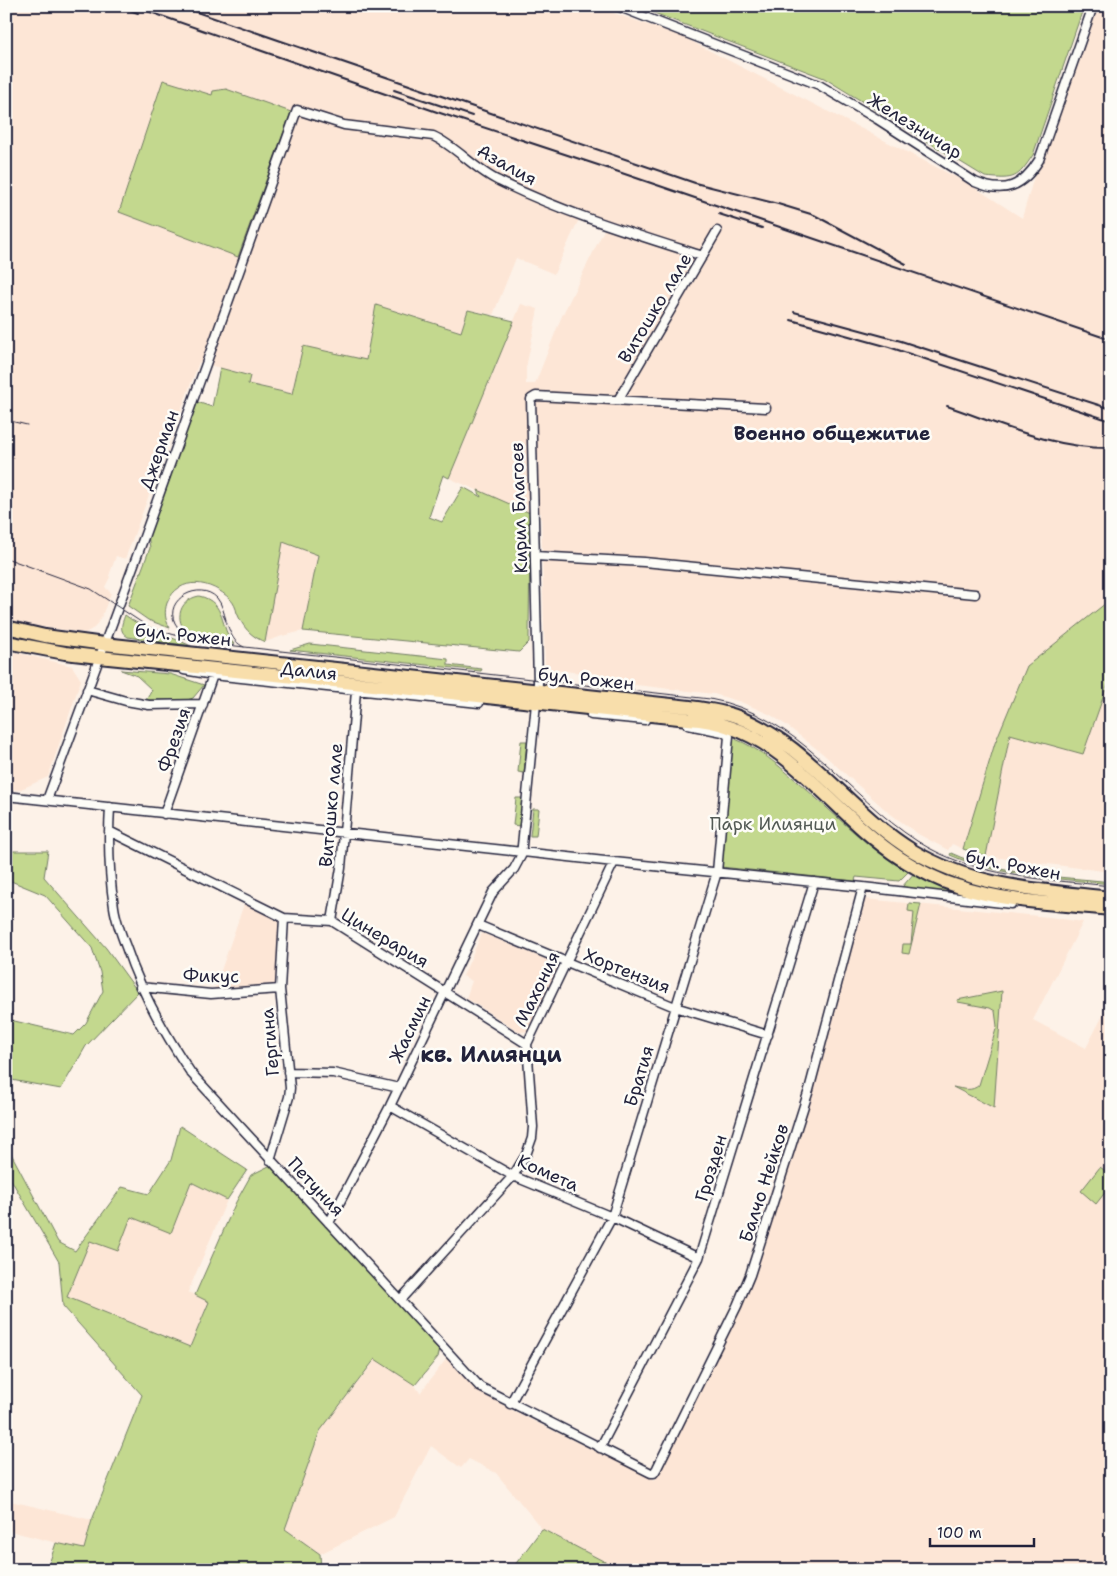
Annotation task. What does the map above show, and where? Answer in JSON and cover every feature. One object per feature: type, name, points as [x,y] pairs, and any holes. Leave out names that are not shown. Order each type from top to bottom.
[{"type":"main road","name":"бул. Рожен","points":[[6,627],[55,638],[537,697],[690,707],[736,716],[760,728],[788,746],[890,835],[913,851],[946,868],[972,878],[1002,885],[1111,898]]},
{"type":"main road","name":"бул. Рожен","points":[[6,642],[99,658],[451,697],[537,697],[617,714],[688,719],[731,727],[759,742],[781,757],[884,846],[900,858],[925,872],[958,887],[991,895],[1111,909]]},
{"type":"street","name":"Железничар","points":[[617,6],[819,85],[864,111],[975,182],[993,188],[1006,188],[1019,182],[1030,175],[1039,160],[1093,6]]},
{"type":"street","name":"Азалия","points":[[297,110],[344,125],[433,136],[445,142],[460,156],[497,180],[550,204],[703,256]]},
{"type":"street","name":"Джерман","points":[[47,800],[297,110]]},
{"type":"street","name":"Витошко лале","points":[[618,400],[717,231]]},
{"type":"street","name":"Кирил Благоев","points":[[521,851],[537,697],[531,399],[536,396],[766,408]]},
{"type":"street","points":[[535,556],[644,562],[975,594]]},
{"type":"street","name":"Далия","points":[[166,664],[190,672],[213,675],[356,691],[451,697],[479,704]]},
{"type":"street","name":"Фрезия","points":[[164,814],[213,675]]},
{"type":"street","points":[[87,690],[126,701],[150,705],[202,704]]},
{"type":"street","name":"Витошко лале","points":[[332,922],[344,833],[356,691]]},
{"type":"street","points":[[591,715],[617,714]]},
{"type":"street","name":"Братия","points":[[510,1404],[612,1217],[717,872],[729,736],[724,732],[694,726],[617,714]]},
{"type":"street","name":"бул. Рожен","points":[[6,796],[1022,905],[1078,906]]},
{"type":"street","name":"Петуния","points":[[110,807],[109,850],[114,908],[124,944],[140,987],[172,1045],[191,1073],[328,1223],[401,1299],[477,1384],[510,1404],[649,1472],[654,1472]]},
{"type":"street","name":"Цинерария","points":[[109,831],[284,918],[332,922],[527,1044]]},
{"type":"street","name":"Жасмин","points":[[328,1223],[399,1088],[493,892],[518,862],[521,851]]},
{"type":"street","name":"Махония","points":[[401,1299],[513,1176],[526,1155],[532,1138],[527,1044],[614,862]]},
{"type":"street","name":"Грозден","points":[[600,1448],[700,1258],[814,882]]},
{"type":"street","name":"Балчо Нейков","points":[[654,1472],[737,1306],[750,1274],[809,1090],[862,887]]},
{"type":"street","name":"Гергина","points":[[270,1160],[289,1096],[280,989],[284,918]]},
{"type":"street","name":"Хортензия","points":[[478,925],[675,1007],[768,1035]]},
{"type":"street","name":"Фикус","points":[[140,987],[212,994],[280,989]]},
{"type":"street","points":[[288,1072],[333,1074],[399,1088]]},
{"type":"street","name":"Комета","points":[[390,1106],[513,1176],[612,1217],[700,1258]]},
{"type":"shaded area","points":[[6,6],[593,6],[681,36],[971,185],[1022,218],[1039,160],[1093,6],[1111,6],[1111,872],[993,857],[952,844],[948,850],[918,834],[888,812],[822,753],[786,725],[771,715],[741,702],[714,694],[619,683],[619,677],[545,669],[541,513],[530,513],[449,478],[521,304],[538,309],[526,368],[526,384],[535,384],[561,318],[605,228],[579,219],[554,274],[516,258],[493,315],[468,310],[461,332],[376,305],[366,360],[292,394],[248,384],[249,376],[199,362],[125,559],[116,556],[105,587],[111,593],[101,618],[94,628],[85,633],[6,620]]},
{"type":"shaded area","points":[[282,542],[318,555],[303,631],[265,642]]},
{"type":"shaded area","points":[[6,650],[72,666],[81,680],[48,777],[19,790],[6,789]]},
{"type":"shaded area","points":[[865,899],[1083,922],[1033,1020],[1086,1048],[1111,1000],[1111,1570],[603,1570],[606,1563],[542,1529],[496,1473],[469,1459],[461,1468],[431,1446],[394,1517],[320,1554],[285,1529],[320,1431],[376,1359],[415,1385],[420,1393],[447,1358],[475,1389],[519,1414],[655,1480],[743,1299],[811,1091]]},
{"type":"shaded area","points":[[245,901],[281,921],[277,957],[277,984],[215,988]]},
{"type":"shaded area","points":[[482,933],[560,965],[528,1031],[520,1032],[466,998],[472,981],[463,976]]},
{"type":"shaded area","points":[[191,1182],[227,1200],[188,1292],[209,1301],[190,1347],[67,1297],[90,1241]]},
{"type":"shaded area","points":[[6,1500],[92,1520],[84,1550],[6,1530]]},
{"type":"green space","points":[[636,6],[1084,6],[1033,155],[1019,173],[1009,178],[1003,178],[985,177],[824,78]]},
{"type":"green space","points":[[163,80],[212,95],[213,91],[226,89],[291,112],[238,257],[119,212]]},
{"type":"green space","points":[[376,305],[461,332],[468,310],[514,321],[449,478],[443,475],[429,517],[442,522],[463,487],[481,497],[478,490],[530,513],[529,642],[519,652],[303,631],[318,555],[283,542],[265,642],[251,634],[245,627],[230,599],[223,593],[205,585],[187,584],[172,594],[165,610],[170,628],[148,620],[128,606],[150,548],[148,535],[197,402],[212,407],[220,368],[250,376],[248,384],[292,394],[303,346],[366,360]]},
{"type":"green space","points":[[199,596],[208,599],[214,604],[221,616],[229,638],[234,644],[202,640],[192,636],[182,626],[180,613],[182,608],[186,602]]},
{"type":"green space","points":[[1111,599],[1111,675],[1083,754],[1010,734],[986,856],[963,849],[995,743],[1027,666]]},
{"type":"green space","points":[[125,615],[149,629],[191,646],[128,637],[122,630]]},
{"type":"green space","points":[[310,644],[448,659],[448,665],[482,669],[481,671],[290,650]]},
{"type":"green space","points":[[121,670],[170,674],[204,685],[193,698],[187,700],[146,700],[152,690],[137,676]]},
{"type":"green space","name":"Парк Илиянци","points":[[735,739],[752,747],[776,764],[865,842],[908,872],[899,881],[856,877],[855,881],[721,867],[732,741]]},
{"type":"green space","points":[[521,741],[527,741],[524,773],[518,772]]},
{"type":"green space","points":[[516,798],[522,798],[519,826],[513,825]]},
{"type":"green space","points":[[533,809],[539,809],[536,836],[530,836]]},
{"type":"green space","points":[[6,851],[48,851],[44,877],[106,948],[138,992],[86,1046],[61,1089],[6,1079],[6,1019],[74,1035],[86,1023],[103,991],[100,972],[92,948],[45,895],[6,879]]},
{"type":"green space","points":[[951,853],[970,861],[1009,871],[1111,882],[1111,884],[1029,876],[989,868],[950,855]]},
{"type":"green space","points":[[915,872],[985,899],[902,887]]},
{"type":"green space","points":[[909,903],[921,904],[909,954],[902,953],[903,944],[911,944],[914,912],[908,911]]},
{"type":"green space","points":[[1002,991],[994,1108],[953,1087],[970,1089],[979,1085],[997,1026],[995,1011],[990,1008],[958,1002],[957,1000]]},
{"type":"green space","points":[[180,1126],[247,1170],[227,1200],[191,1182],[171,1233],[131,1217],[118,1251],[90,1241],[67,1297],[190,1347],[209,1302],[195,1295],[236,1202],[251,1175],[271,1165],[440,1349],[438,1357],[415,1385],[375,1359],[320,1431],[285,1529],[320,1554],[321,1570],[47,1570],[56,1543],[84,1549],[92,1520],[142,1395],[63,1306],[59,1262],[6,1171],[6,1144],[58,1242],[75,1251],[122,1187],[149,1194],[171,1160]]},
{"type":"green space","points":[[1100,1167],[1111,1175],[1111,1185],[1096,1204],[1081,1191]]},
{"type":"green space","points":[[542,1529],[607,1563],[603,1570],[511,1570]]},
{"type":"tram line","points":[[6,420],[27,425]]},
{"type":"tram line","points":[[6,456],[14,458]]},
{"type":"tram line","points":[[6,558],[91,589],[150,628],[200,642],[710,699],[742,708],[770,721],[796,739],[891,822],[917,841],[939,853],[962,863],[1011,875],[1111,886]]},
{"type":"tram line","points":[[189,637],[176,625],[173,614],[174,606],[185,595],[202,591],[210,593],[219,600],[226,620]]},
{"type":"tram line","points":[[223,615],[235,641],[244,647]]},
{"type":"railway","points":[[119,6],[138,13]]},
{"type":"railway","points":[[133,6],[437,112],[1111,340]]},
{"type":"railway","points":[[179,6],[695,183],[814,215],[906,264]]},
{"type":"railway","points":[[394,90],[472,116]]},
{"type":"railway","points":[[719,214],[762,228]]},
{"type":"railway","points":[[794,312],[901,341],[1111,409]]},
{"type":"railway","points":[[791,320],[889,347],[1111,421]]},
{"type":"railway","points":[[947,406],[1048,440],[1090,447],[1111,448]]},
{"type":"district","name":"Военно общежитие","points":[[832,433]]},
{"type":"district","name":"кв. Илиянци","points":[[491,1054]]}]
